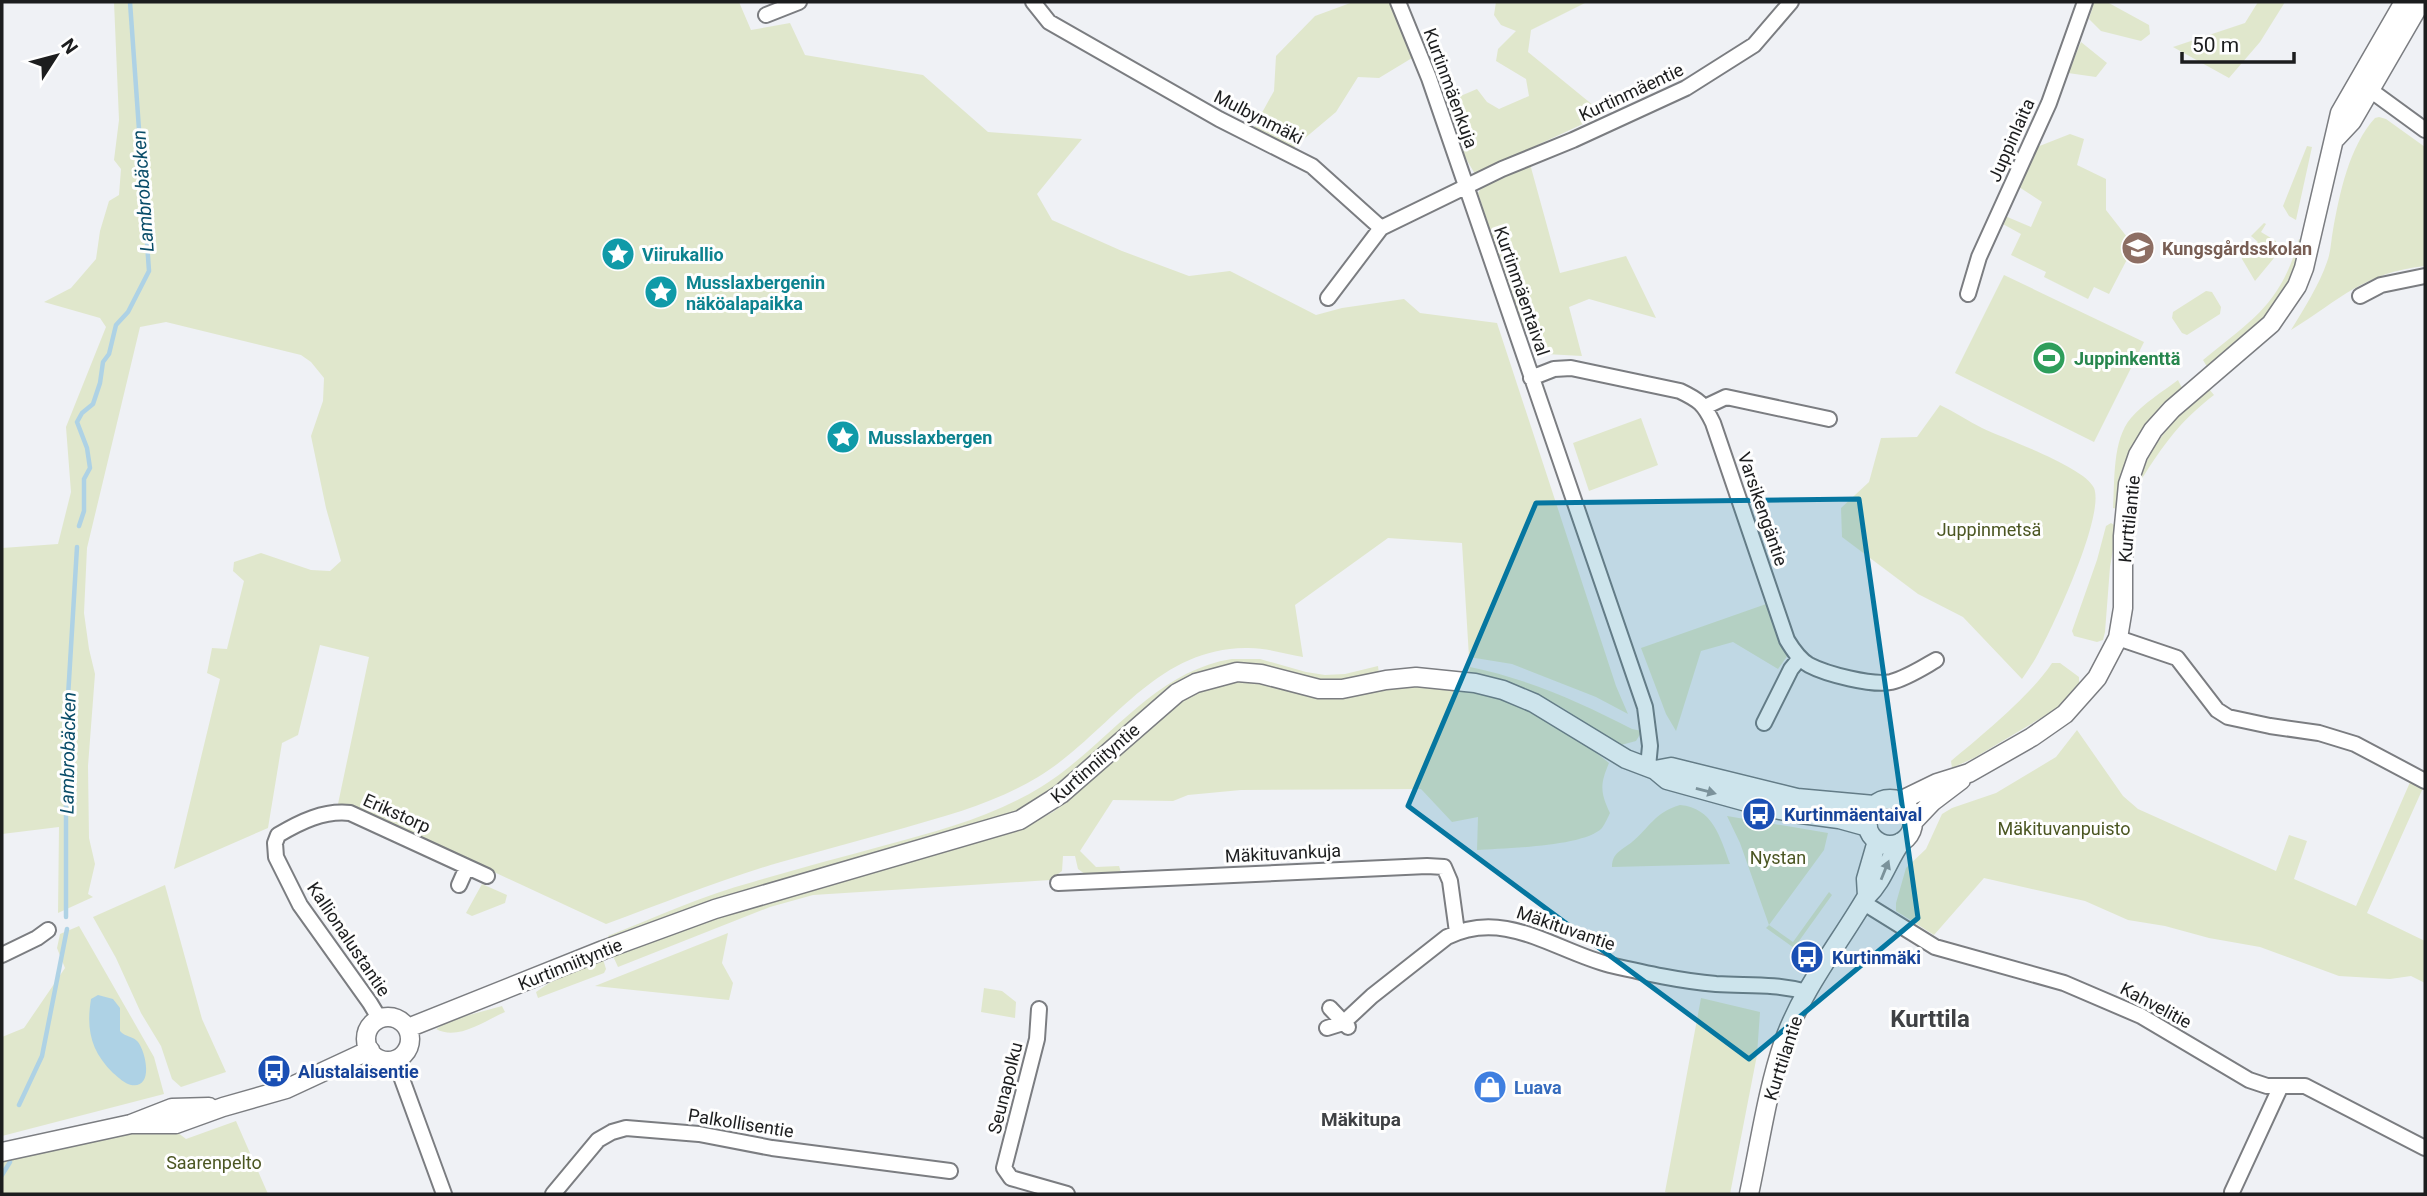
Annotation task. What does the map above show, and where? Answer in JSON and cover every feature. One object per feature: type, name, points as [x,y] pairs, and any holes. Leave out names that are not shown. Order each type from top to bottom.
[{"type":"street","points":[[766,15],[799,2]]},
{"type":"street","name":"Mulbynmäki","points":[[1032,2],[1049,22],[1219,119],[1312,166],[1381,228]]},
{"type":"street","name":"Kurtinmäenkuja","points":[[1398,2],[1429,78],[1467,188]]},
{"type":"street","name":"Kurtinmäentie","points":[[1467,188],[1502,169],[1686,88],[1718,70],[1763,37],[1791,2]]},
{"type":"street","name":"Juppinlaita","points":[[1968,294],[1984,246],[2049,103],[2085,2]]},
{"type":"street","name":"Kurttilantie","points":[[1913,822],[1932,802],[1969,773],[2065,714],[2097,678],[2118,638],[2123,608],[2123,537],[2129,484],[2138,456],[2153,430],[2172,409],[2271,324],[2297,286],[2304,268],[2332,147],[2336,138],[2352,121],[2364,86],[2404,2]]},
{"type":"street","name":"Kurttilantie","points":[[2364,86],[2421,2]]},
{"type":"street","points":[[2364,86],[2425,130]]},
{"type":"street","points":[[1328,298],[1381,228],[1467,188]]},
{"type":"street","name":"Kurtinmäentaival","points":[[1467,188],[1645,707],[1651,768]]},
{"type":"street","points":[[2360,296],[2381,285],[2425,276]]},
{"type":"street","points":[[1531,378],[1554,369],[1571,368],[1680,391],[1697,399],[1705,407],[1726,397],[1829,419]]},
{"type":"street","name":"Varsikengäntie","points":[[1705,407],[1787,640],[1800,657]]},
{"type":"street","points":[[2118,638],[2177,658],[2217,710],[2228,717],[2319,733],[2362,748],[2425,780]]},
{"type":"street","points":[[1764,723],[1791,669],[1800,657],[1810,665],[1828,671],[1886,683],[1936,660]]},
{"type":"street","name":"Kurtinniityntie","points":[[408,1027],[715,909],[1020,820],[1061,794],[1177,693],[1216,676],[1237,672],[1261,674],[1319,689],[1416,677],[1475,683],[1503,690],[1534,702],[1626,759],[1651,768],[1667,780],[1783,811],[1839,819],[1872,834]]},
{"type":"street","name":"Kurtinniityntie","points":[[1651,768],[1671,767],[1797,798],[1874,805]]},
{"type":"street","name":"Kurttilantie","points":[[1900,801],[1937,783],[1969,773]]},
{"type":"street","points":[[1886,799],[1900,801],[1910,810],[1913,822],[1910,834],[1901,842],[1889,845],[1872,834],[1870,811],[1874,805],[1886,799]]},
{"type":"street","name":"Erikstorp","points":[[275,843],[278,835],[326,813],[350,813],[487,876]]},
{"type":"street","name":"Kurttilantie","points":[[1866,899],[1872,834]]},
{"type":"street","name":"Kurttilantie","points":[[1749,1194],[1772,1083],[1785,1040],[1807,992],[1866,899],[1879,885],[1890,857],[1901,842]]},
{"type":"street","name":"Kallionalustantie","points":[[275,843],[276,857],[300,905],[379,1018]]},
{"type":"street","points":[[459,885],[467,867]]},
{"type":"street","name":"Mäkituvankuja","points":[[1058,883],[1444,867],[1450,881],[1457,932]]},
{"type":"street","name":"Kahvelitie","points":[[1866,899],[1934,947],[2064,984],[2102,998],[2141,1016],[2249,1080],[2267,1086],[2305,1086],[2425,1148]]},
{"type":"street","name":"Mäkituvantie","points":[[1327,1028],[1346,1026],[1371,996],[1447,937],[1482,926],[1500,926],[1534,935],[1590,959],[1674,979],[1716,984],[1772,985],[1807,992]]},
{"type":"street","points":[[2,955],[48,930]]},
{"type":"street","points":[[1330,1008],[1346,1026]]},
{"type":"street","name":"Seunapolku","points":[[1039,1009],[1037,1039],[1004,1168],[1011,1178],[1067,1194]]},
{"type":"street","points":[[393,1017],[408,1027],[411,1039],[408,1050],[395,1060],[378,1058],[367,1045],[367,1032],[379,1018],[393,1017]]},
{"type":"street","points":[[2,1152],[131,1124],[176,1124],[286,1089],[370,1050]]},
{"type":"street","points":[[395,1060],[444,1194]]},
{"type":"street","points":[[2232,1192],[2280,1087]]},
{"type":"street","name":"Palkollisentie","points":[[552,1194],[598,1140],[626,1128],[699,1134],[772,1149],[950,1171]]},
{"type":"highlighted area","points":[[1859,499],[1918,918],[1749,1059],[1408,806],[1536,503]]},
{"type":"green space","points":[[114,2],[739,2],[751,30],[790,23],[805,55],[923,75],[988,132],[1082,139],[1037,194],[1052,220],[1122,251],[1189,276],[1230,271],[1316,315],[1342,308],[1404,299],[1420,313],[1497,323],[1616,686],[1628,714],[1596,697],[1512,664],[1469,657],[1462,543],[1388,538],[1295,605],[1303,657],[1245,648],[1213,652],[1184,663],[1158,678],[1134,697],[1064,759],[1006,794],[939,818],[759,869],[606,924],[354,807],[338,804],[369,657],[320,645],[298,735],[282,743],[268,828],[174,869],[220,679],[207,673],[212,648],[227,649],[244,581],[233,571],[234,562],[261,553],[311,570],[330,571],[341,561],[326,508],[311,436],[323,401],[324,378],[311,362],[301,355],[166,322],[140,327],[87,548],[84,613],[95,674],[88,766],[89,838],[95,864],[88,894],[93,897],[58,913],[59,827],[2,834],[2,548],[58,544],[71,492],[66,427],[106,327],[100,318],[44,302],[71,288],[96,259],[100,231],[109,201],[119,195],[121,169],[114,160],[119,120]]},
{"type":"green space","points":[[1353,2],[1390,2],[1412,58],[1379,78],[1358,77],[1336,112],[1292,149],[1253,129],[1274,91],[1276,56],[1315,16]]},
{"type":"green space","points":[[1496,2],[1587,2],[1531,30],[1528,52],[1594,106],[1600,116],[1475,174],[1465,157],[1451,100],[1477,89],[1487,102],[1499,109],[1529,96],[1526,79],[1496,61],[1498,49],[1516,31],[1501,25],[1494,15]]},
{"type":"green space","points":[[2094,2],[2107,2],[2149,25],[2150,34],[2141,41],[2101,31],[2089,19]]},
{"type":"green space","points":[[2258,2],[2285,2],[2260,42],[2229,78],[2173,47],[2245,23]]},
{"type":"green space","points":[[2081,42],[2107,63],[2096,77],[2068,73]]},
{"type":"green space","points":[[2375,118],[2386,119],[2425,147],[2425,266],[2403,269],[2369,281],[2291,330],[2316,288],[2327,262],[2339,201],[2352,156],[2366,130]]},
{"type":"green space","points":[[2070,134],[2084,139],[2077,165],[2106,179],[2106,210],[2134,246],[2109,294],[2094,287],[2088,299],[2044,277],[2046,272],[2011,255],[2021,234],[2001,223],[2005,216],[2031,227],[2042,202],[2019,187],[2037,147]]},
{"type":"green space","points":[[2307,146],[2312,147],[2296,220],[2289,216],[2283,206]]},
{"type":"green space","points":[[1530,164],[1560,273],[1626,256],[1656,318],[1589,299],[1569,307],[1582,356],[1546,354],[1532,330],[1520,323],[1478,193],[1482,186]]},
{"type":"green space","points":[[2266,224],[2261,232],[2276,241],[2274,258],[2255,281],[2242,259],[2241,251],[2258,242],[2251,236]]},
{"type":"green space","points":[[2299,239],[2305,241],[2296,272],[2269,317],[2209,370],[2203,360],[2251,321],[2274,295],[2292,261]]},
{"type":"green space","name":"Juppinkenttä","points":[[2004,275],[2144,342],[2094,442],[1955,373]]},
{"type":"green space","points":[[2206,291],[2212,292],[2221,307],[2220,314],[2187,335],[2182,333],[2172,318],[2173,312]]},
{"type":"green space","points":[[2178,380],[2183,390],[2118,509],[2113,508],[2117,449],[2125,427],[2142,407]]},
{"type":"green space","points":[[2209,389],[2214,395],[2182,424],[2141,480],[2139,479],[2167,429]]},
{"type":"green space","name":"Juppinmetsä","points":[[1940,405],[1982,428],[2076,471],[2094,488],[2092,521],[2076,570],[2046,638],[2022,679],[1963,617],[1918,594],[1842,537],[1841,508],[1869,482],[1881,438],[1917,437]]},
{"type":"green space","points":[[1641,418],[1658,465],[1589,491],[1573,443]]},
{"type":"green space","points":[[2111,523],[2117,527],[2110,567],[2105,632],[2103,640],[2097,642],[2074,636],[2072,631],[2106,526]]},
{"type":"green space","points":[[1769,603],[1788,655],[1778,669],[1733,642],[1701,651],[1676,731],[1666,714],[1641,648]]},
{"type":"green space","points":[[1232,659],[1260,659],[1325,675],[1345,674],[1378,666],[1379,674],[1326,682],[1256,665],[1215,669],[1052,793],[1008,817],[751,889],[610,940],[608,936],[735,887],[946,828],[1004,806],[1065,771],[1131,712],[1178,678],[1204,666]]},
{"type":"green space","points":[[2052,663],[2060,663],[2079,677],[2079,683],[2056,709],[1974,758],[1952,768],[1951,761],[2019,701]]},
{"type":"green space","points":[[1470,667],[1533,685],[1642,731],[1636,741],[1621,745],[1543,698],[1507,684],[1469,674]]},
{"type":"green space","points":[[1248,680],[1276,684],[1315,696],[1341,696],[1416,685],[1470,689],[1495,696],[1543,717],[1609,763],[1602,788],[1610,813],[1602,828],[1579,839],[1562,843],[1477,850],[1478,817],[1452,822],[1421,789],[1241,790],[1188,795],[1173,801],[1113,800],[1080,851],[1096,867],[1119,866],[1122,875],[1089,877],[1078,869],[1075,856],[1063,856],[1062,871],[1050,880],[813,895],[770,907],[618,967],[613,956],[767,900],[1014,831],[1053,812],[1184,698],[1215,686]]},
{"type":"green space","name":"Mäkituvanpuisto","points":[[2077,730],[2123,796],[2138,809],[2276,871],[2289,835],[2307,841],[2294,879],[2356,906],[2411,780],[2423,788],[2367,913],[2425,941],[2425,983],[2411,976],[2390,979],[2339,976],[2260,947],[2128,920],[2085,901],[1984,878],[1934,935],[1896,911],[1906,868],[1926,849],[1942,814],[1996,793],[2056,757]]},
{"type":"green space","points":[[1680,805],[1691,807],[1708,818],[1718,834],[1730,864],[1612,867],[1618,852],[1658,816]]},
{"type":"green space","name":"Nystan","points":[[1727,816],[1828,833],[1824,850],[1769,925],[1740,843]]},
{"type":"green space","points":[[482,884],[507,895],[505,903],[472,916],[466,913]]},
{"type":"green space","points":[[165,885],[202,1019],[226,1072],[181,1087],[172,1079],[161,1046],[141,1013],[116,958],[93,917]]},
{"type":"green space","points":[[1829,892],[1832,895],[1794,948],[1766,928],[1769,925],[1793,942]]},
{"type":"green space","points":[[79,926],[154,1057],[164,1094],[2,1136],[2,1037],[24,1028],[65,968],[57,948],[60,934]]},
{"type":"green space","points":[[728,933],[722,963],[733,983],[729,1000],[595,986]]},
{"type":"green space","points":[[603,959],[606,969],[604,973],[538,998],[536,992],[564,973]]},
{"type":"green space","points":[[984,988],[1002,991],[1016,1002],[1015,1018],[981,1012]]},
{"type":"green space","points":[[1701,998],[1760,1012],[1757,1055],[1730,1194],[1672,1194],[1665,1192]]},
{"type":"green space","points":[[502,1006],[505,1012],[471,1028],[453,1033],[436,1029],[451,1020]]},
{"type":"green space","name":"Saarenpelto","points":[[236,1121],[268,1194],[2,1194],[2,1160],[117,1135],[173,1129],[186,1139]]},
{"type":"water","points":[[98,995],[113,999],[120,1008],[120,1031],[136,1040],[141,1047],[146,1069],[143,1081],[138,1085],[131,1085],[113,1073],[95,1048],[89,1021],[91,999]]},
{"type":"waterway","name":"Lambrobäcken","points":[[79,526],[84,511],[84,479],[90,468],[87,448],[77,422],[82,413],[93,404],[103,362],[109,354],[116,325],[128,312],[149,271],[130,2]]},
{"type":"waterway","name":"Lambrobäcken","points":[[66,917],[66,730],[77,547]]},
{"type":"waterway","name":"Lambrobäcken","points":[[19,1105],[42,1056],[67,929]]},
{"type":"waterway","name":"Lambrobäcken","points":[[2,1175],[10,1162]]},
{"type":"place","name":"Kungsgårdsskolan","points":[[2138,248]]},
{"type":"place","name":"Viirukallio","points":[[618,254]]},
{"type":"place","name":"Musslaxbergenin näköalapaikka","points":[[661,292]]},
{"type":"place","name":"Juppinkenttä","points":[[2049,358]]},
{"type":"place","name":"Musslaxbergen","points":[[843,437]]},
{"type":"place","name":"Kurtinmäentaival","points":[[1759,814]]},
{"type":"place","name":"Kurtinmäki","points":[[1807,957]]},
{"type":"place","name":"Alustalaisentie","points":[[274,1071]]},
{"type":"place","name":"Luava","points":[[1490,1087]]},
{"type":"district","name":"Kurttila","points":[[1930,1019]]},
{"type":"district","name":"Mäkitupa","points":[[1361,1119]]}]
